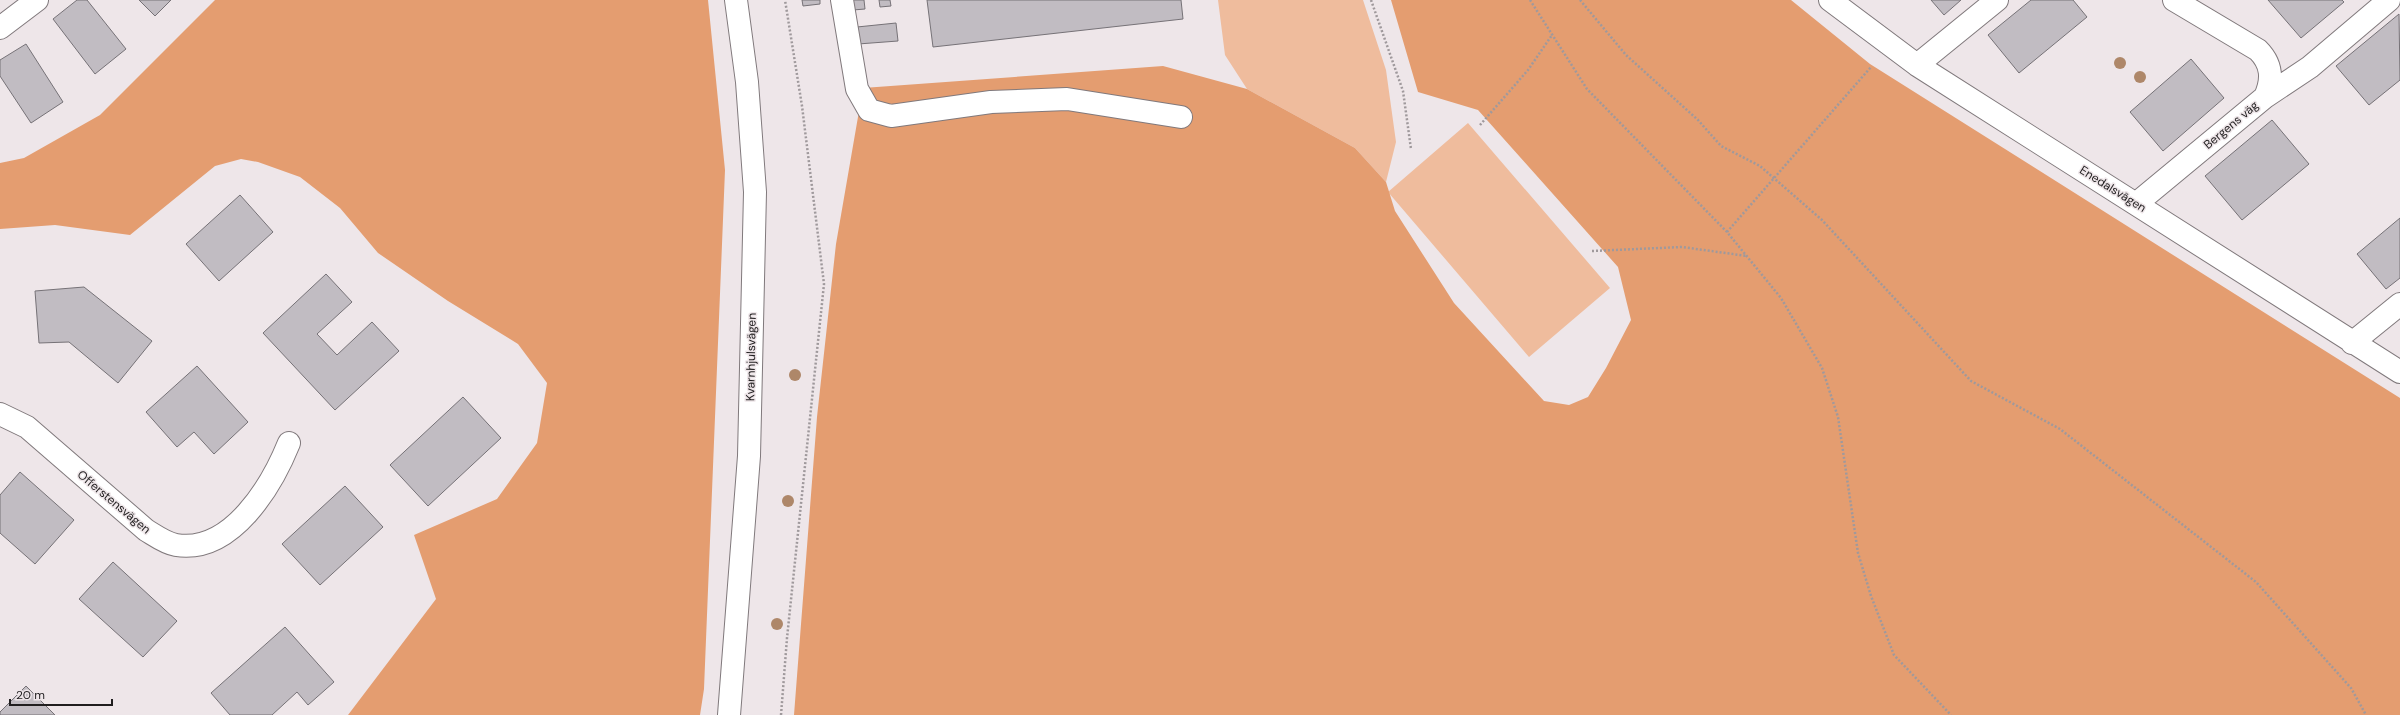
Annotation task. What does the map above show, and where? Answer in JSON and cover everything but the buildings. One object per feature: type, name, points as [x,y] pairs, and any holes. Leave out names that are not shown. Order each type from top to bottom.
[{"type":"street","points":[[0,28],[36,0]]},
{"type":"street","name":"Kvarnhjulsvägen","points":[[729,715],[749,456],[755,192],[748,82],[736,0]]},
{"type":"street","points":[[842,0],[857,89],[870,110],[891,116],[991,102],[1067,99],[1181,117]]},
{"type":"street","name":"Enedalsvägen","points":[[1830,0],[1918,65],[2352,343],[2400,372]]},
{"type":"street","points":[[1918,65],[1997,0]]},
{"type":"street","name":"Bergens väg","points":[[2137,204],[2265,97],[2270,85],[2271,71],[2266,58],[2262,54],[2174,0]]},
{"type":"street","points":[[2265,97],[2310,68],[2389,0]]},
{"type":"street","points":[[2352,343],[2400,304]]},
{"type":"street","name":"Offerstensvägen","points":[[0,414],[27,427],[146,530],[162,540],[177,545],[206,542],[235,526],[278,471],[289,443]]},
{"type":"path","points":[[781,715],[787,638],[824,284],[802,106],[785,0]]},
{"type":"path","points":[[1370,0],[1403,91],[1411,148]]},
{"type":"path","points":[[1530,0],[1587,89],[1727,232],[1780,298],[1822,368],[1838,417],[1858,553],[1871,596],[1894,655],[1951,715]]},
{"type":"path","points":[[1580,0],[1626,54],[1693,116],[1721,146],[1760,166],[1773,179],[1822,220],[1971,381],[2060,429],[2256,582],[2351,688],[2366,715]]},
{"type":"path","points":[[1480,125],[1528,70],[1552,35]]},
{"type":"path","points":[[1727,232],[1890,45]]},
{"type":"path","points":[[1592,251],[1682,247],[1746,256]]},
{"type":"shaded area","points":[[215,0],[708,0],[725,170],[704,689],[700,715],[348,715],[436,599],[414,535],[497,499],[537,443],[547,383],[518,344],[448,301],[378,253],[340,208],[300,177],[258,162],[241,159],[215,166],[130,235],[55,225],[0,229],[0,163],[24,158],[100,115]]},
{"type":"shaded area","points":[[1218,0],[1363,0],[1386,70],[1396,142],[1386,182],[1355,148],[1247,89],[1225,55]]},
{"type":"shaded area","points":[[1391,0],[1791,0],[1870,64],[2400,398],[2400,715],[794,715],[817,417],[836,244],[863,88],[1163,66],[1247,89],[1355,148],[1386,182],[1395,211],[1454,303],[1544,401],[1569,405],[1588,397],[1606,368],[1631,320],[1618,267],[1478,110],[1418,92]]},
{"type":"shaded area","points":[[1468,123],[1610,288],[1529,357],[1388,192]]}]
